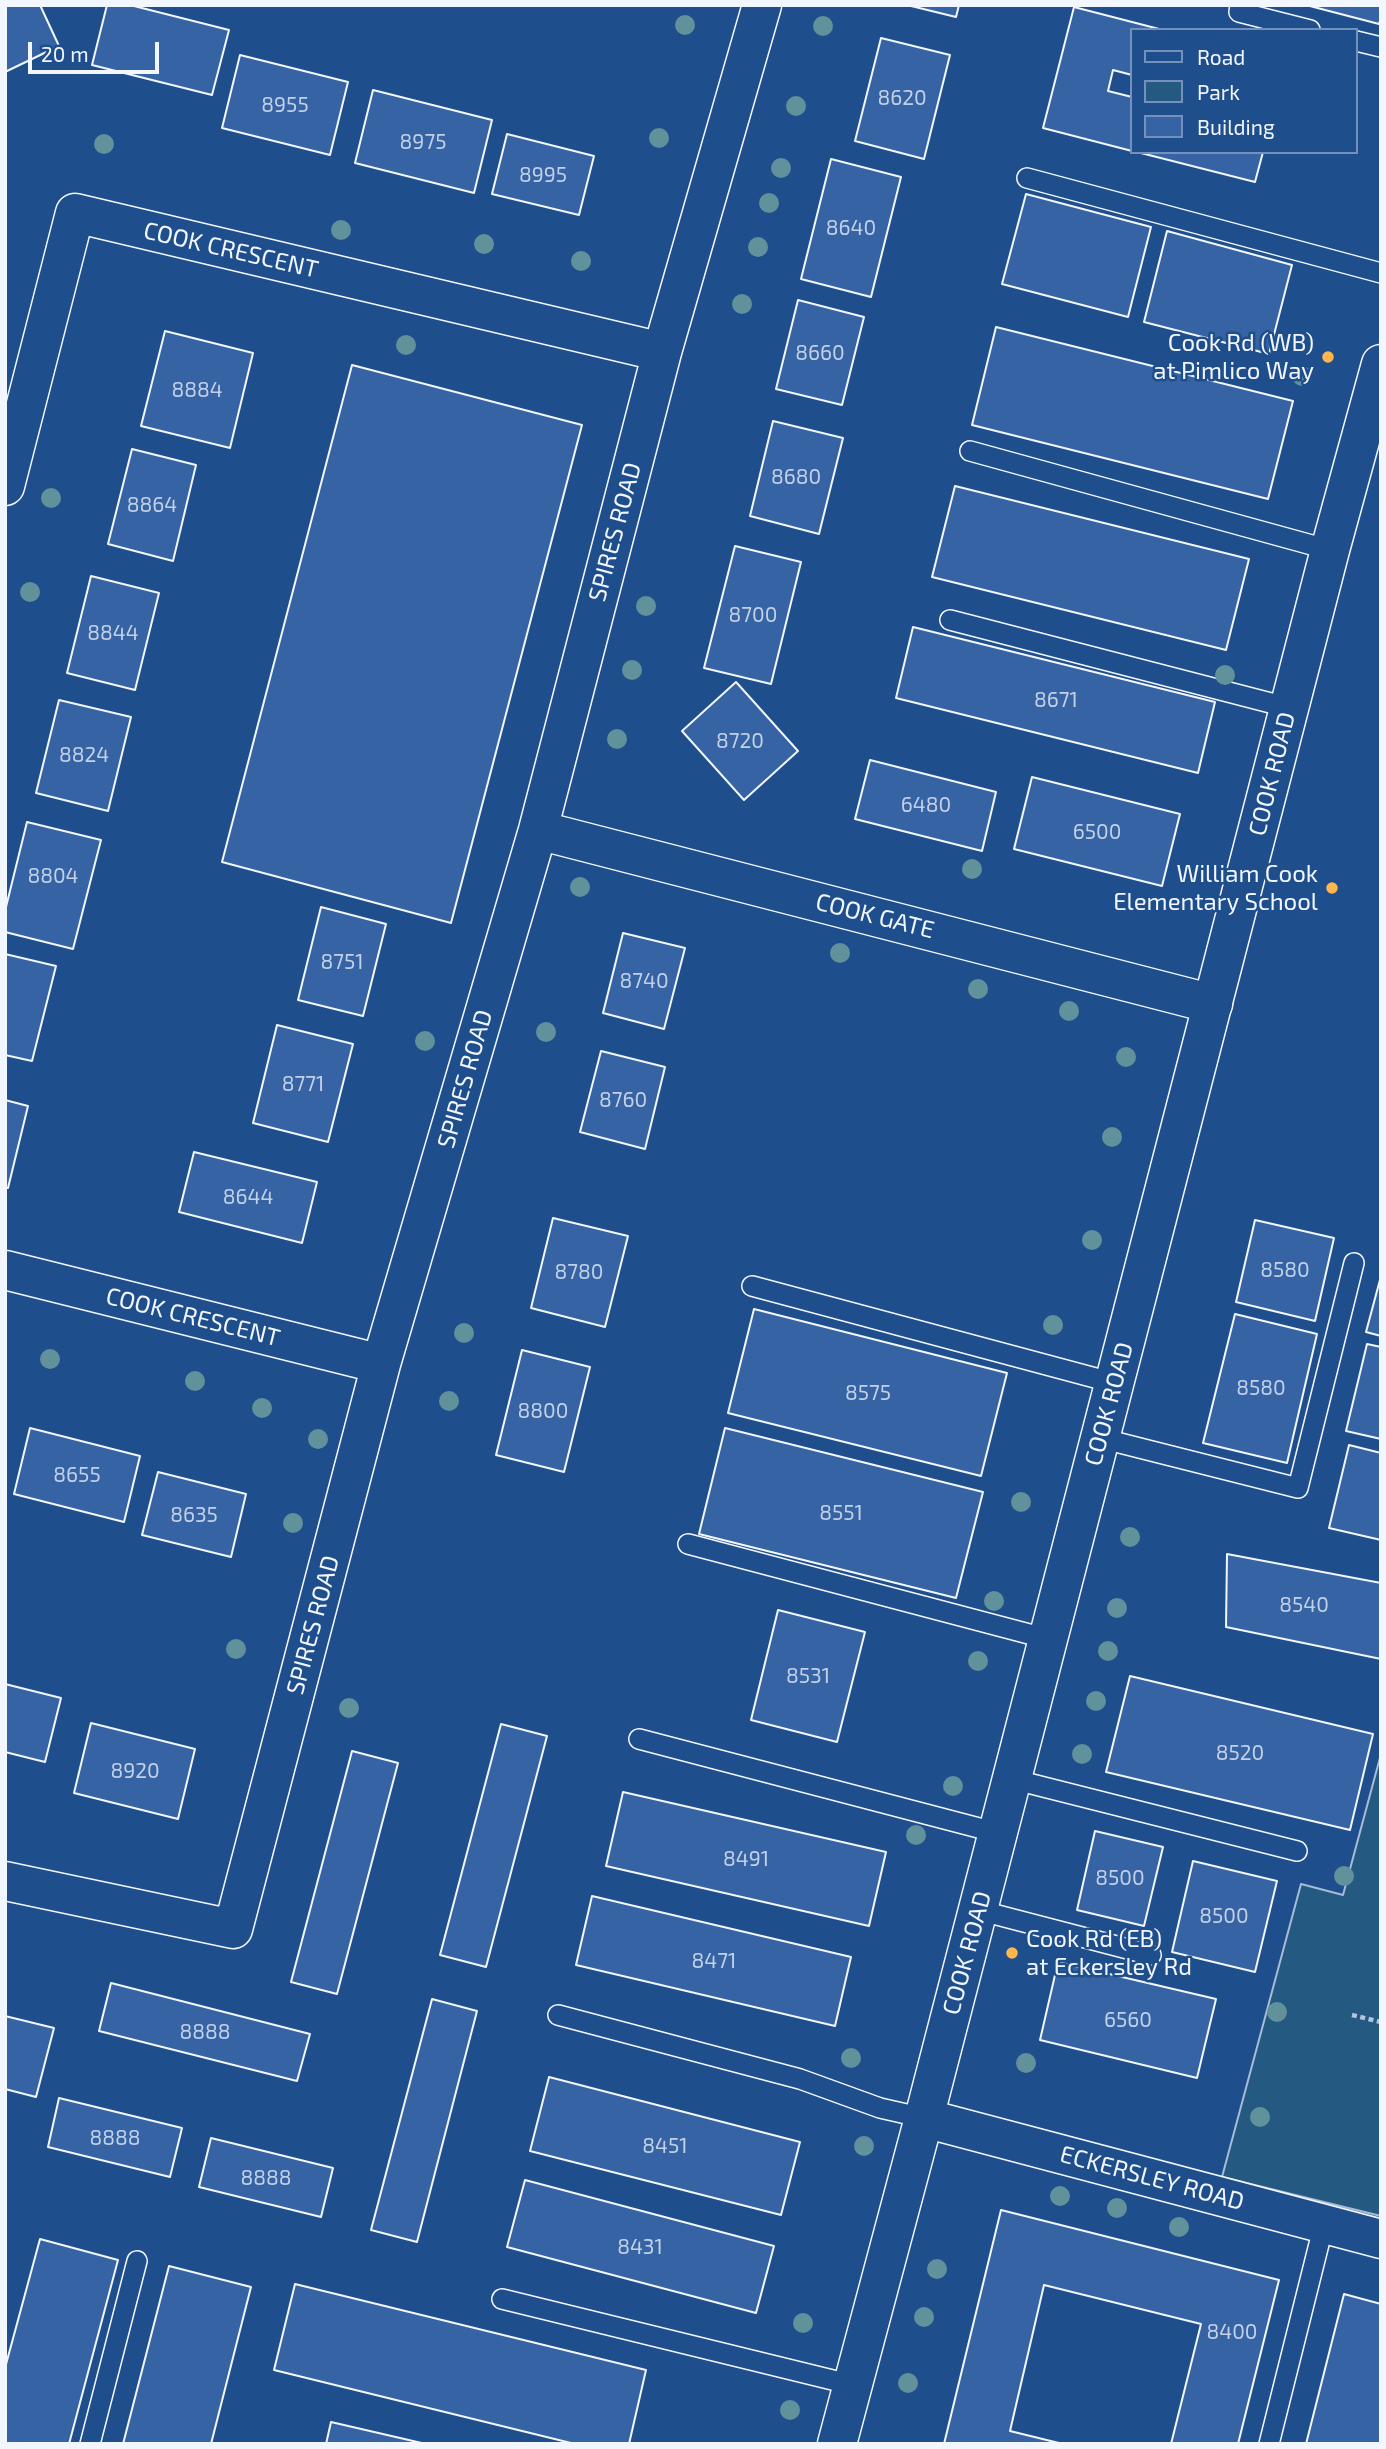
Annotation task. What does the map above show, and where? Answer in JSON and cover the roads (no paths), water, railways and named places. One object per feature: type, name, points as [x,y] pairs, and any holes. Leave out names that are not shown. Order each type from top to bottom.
[{"type":"street","name":"SPIRES ROAD","points":[[5,1881],[233,1929],[381,1364],[538,830],[662,352],[762,5]]},
{"type":"street","name":"COOK CRESCENT","points":[[5,486],[75,213],[662,352]]},
{"type":"street","name":"COOK ROAD","points":[[837,2444],[1330,550],[1381,364]]},
{"type":"street","name":"COOK GATE","points":[[538,830],[1213,1004]]},
{"type":"street","name":"COOK CRESCENT","points":[[5,1270],[381,1364]]},
{"type":"street","name":"ECKERSLEY ROAD","points":[[924,2118],[1381,2239]]},
{"type":"lane","points":[[1240,5],[1239,12],[1302,28]]},
{"type":"lane","points":[[1358,41],[1381,47]]},
{"type":"lane","points":[[1027,178],[1381,273]]},
{"type":"lane","points":[[970,452],[1330,550]]},
{"type":"lane","points":[[950,620],[1290,708]]},
{"type":"lane","points":[[1100,1438],[1298,1488],[1354,1263]]},
{"type":"lane","points":[[752,1286],[1114,1383]]},
{"type":"lane","points":[[688,1545],[1048,1639]]},
{"type":"lane","points":[[639,1739],[998,1833]]},
{"type":"lane","points":[[1012,1779],[1297,1851]]},
{"type":"lane","points":[[978,1910],[1151,1955]]},
{"type":"lane","points":[[558,2015],[800,2079],[880,2108],[924,2118]]},
{"type":"lane","points":[[1269,2444],[1324,2224]]},
{"type":"lane","points":[[90,2444],[137,2261]]},
{"type":"lane","points":[[502,2299],[853,2385]]},
{"type":"place","name":"Cook Rd (WB) at Pimlico Way","points":[[1328,357]]},
{"type":"place","name":"William Cook Elementary School","points":[[1332,888]]},
{"type":"place","name":"Cook Rd (EB) at Eckersley Rd","points":[[1012,1953]]}]
